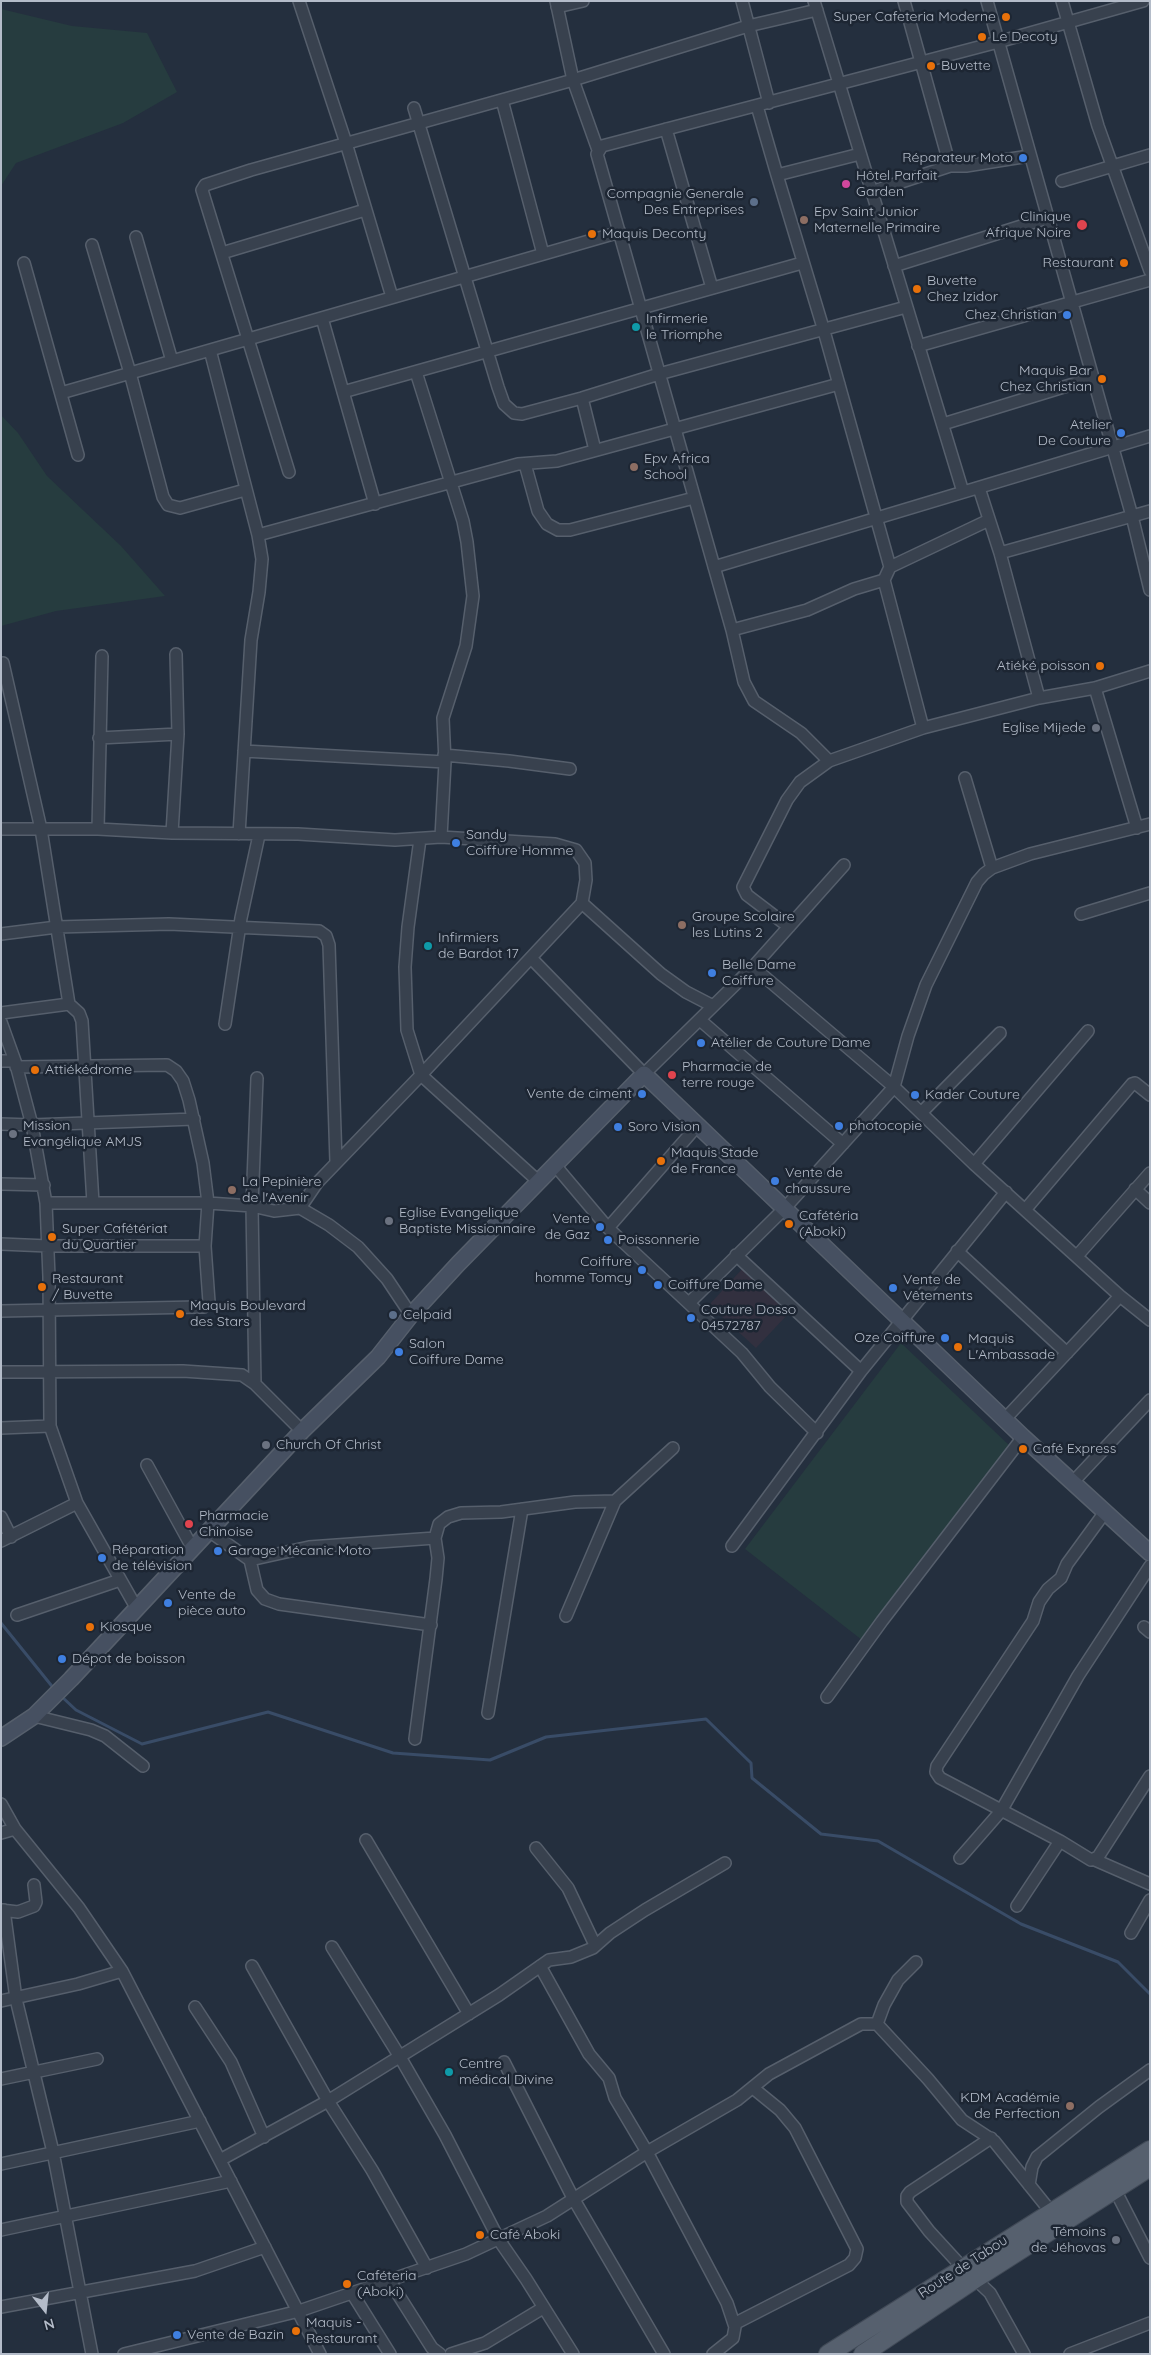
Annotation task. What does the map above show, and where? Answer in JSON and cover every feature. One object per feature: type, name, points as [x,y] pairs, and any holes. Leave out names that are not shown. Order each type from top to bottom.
[{"type":"main road","name":"Route de Tabou","points":[[828,2354],[968,2273],[1112,2182],[1150,2150]]},
{"type":"main road","name":"Route de Tabou","points":[[864,2354],[968,2273],[1051,2212],[1112,2182],[1150,2167]]},
{"type":"street","points":[[299,1],[346,143],[392,297]]},
{"type":"street","points":[[584,1],[557,4],[573,80],[598,150],[600,164],[732,630],[744,682],[754,701],[801,733],[830,761]]},
{"type":"street","points":[[742,1],[769,103]]},
{"type":"street","points":[[904,1],[950,166]]},
{"type":"street","points":[[987,1],[1047,218],[1094,378],[1150,590]]},
{"type":"street","points":[[1062,1],[1112,165],[1150,272]]},
{"type":"street","points":[[598,150],[602,146],[839,85],[1143,1]]},
{"type":"street","points":[[289,472],[202,190],[204,187],[250,170],[573,80],[816,6],[906,307],[964,492]]},
{"type":"street","points":[[502,100],[542,254]]},
{"type":"street","points":[[757,106],[802,264],[824,331],[890,567]]},
{"type":"street","points":[[414,108],[502,398],[508,409],[514,413],[522,414],[582,398],[659,374],[824,331],[906,307]]},
{"type":"street","points":[[666,129],[712,288]]},
{"type":"street","points":[[777,175],[860,154]]},
{"type":"street","points":[[1062,180],[1150,155]]},
{"type":"street","points":[[871,192],[950,166],[966,166],[1030,156]]},
{"type":"street","points":[[222,253],[365,210]]},
{"type":"street","points":[[894,266],[1047,218]]},
{"type":"street","points":[[61,393],[620,232]]},
{"type":"street","points":[[136,237],[172,361]]},
{"type":"street","points":[[92,245],[130,373],[160,488],[168,505],[180,508],[245,490]]},
{"type":"street","points":[[24,263],[78,455]]},
{"type":"street","points":[[343,392],[641,307],[802,264]]},
{"type":"street","points":[[918,346],[1150,280]]},
{"type":"street","points":[[322,318],[375,504]]},
{"type":"street","points":[[210,350],[258,535],[262,559],[260,592],[251,640],[239,834]]},
{"type":"street","points":[[416,372],[451,483],[467,542],[474,596],[466,646],[443,718],[445,759],[441,837]]},
{"type":"street","points":[[944,424],[1094,378]]},
{"type":"street","points":[[258,535],[525,464],[546,463],[839,384]]},
{"type":"street","points":[[582,398],[596,450]]},
{"type":"street","points":[[714,567],[1150,436]]},
{"type":"street","points":[[525,464],[538,511],[547,524],[558,530],[570,530],[694,498]]},
{"type":"street","points":[[979,488],[1000,553],[1039,698]]},
{"type":"street","points":[[1000,553],[1150,511]]},
{"type":"street","points":[[923,728],[884,580],[890,567],[989,520]]},
{"type":"street","points":[[732,630],[807,610],[854,589],[884,580]]},
{"type":"street","points":[[172,833],[178,734],[176,654]]},
{"type":"street","points":[[98,829],[102,656]]},
{"type":"street","points":[[3,663],[41,829],[69,1004]]},
{"type":"street","points":[[790,926],[747,895],[742,887],[787,800],[800,782],[830,761],[923,728],[1039,698],[1095,688],[1150,671]]},
{"type":"street","points":[[1095,688],[1137,828]]},
{"type":"street","points":[[99,738],[178,734]]},
{"type":"street","points":[[244,751],[509,761],[570,769]]},
{"type":"street","points":[[965,778],[992,868]]},
{"type":"street","points":[[689,1303],[784,1209],[894,1086],[908,1036],[926,986],[977,882],[992,868],[1030,854],[1150,824]]},
{"type":"street","points":[[1,829],[98,829],[420,840],[441,837],[532,841],[555,844],[576,850],[585,863],[586,880],[582,903],[489,1000],[421,1075],[336,1162],[317,1183],[300,1208]]},
{"type":"street","points":[[225,1024],[240,928],[259,835]]},
{"type":"street","points":[[420,840],[408,927],[405,967],[407,1030],[421,1075],[538,1181]]},
{"type":"street","points":[[1,1738],[34,1716],[137,1609],[302,1431],[378,1357],[411,1315],[554,1164],[753,967],[844,865]]},
{"type":"street","points":[[1081,914],[1150,893]]},
{"type":"street","points":[[582,903],[661,974],[686,992],[713,1006]]},
{"type":"street","points":[[1,934],[57,927],[169,924],[318,931],[328,940],[336,1162]]},
{"type":"street","points":[[531,958],[644,1074],[784,1209],[902,1318],[1023,1437],[1150,1552]]},
{"type":"street","points":[[753,967],[894,1086],[974,1164],[1120,1296],[1150,1320]]},
{"type":"street","points":[[1,1013],[69,1004],[80,1012],[82,1021],[86,1123],[93,1203]]},
{"type":"street","points":[[700,1020],[843,1144]]},
{"type":"street","points":[[1,1022],[16,1064],[32,1125],[44,1185],[48,1246],[50,1426],[77,1502],[137,1609]]},
{"type":"street","points":[[974,1164],[1088,1031]]},
{"type":"street","points":[[921,1113],[1000,1033]]},
{"type":"street","points":[[1,1060],[16,1064],[84,1066],[167,1065],[176,1071],[183,1081],[194,1119],[208,1203],[205,1246],[209,1302],[204,1307],[49,1312],[1,1311]]},
{"type":"street","points":[[255,1384],[252,1206],[257,1078]]},
{"type":"street","points":[[1025,1210],[1132,1084],[1135,1083],[1150,1095]]},
{"type":"street","points":[[1,1124],[32,1125],[194,1119]]},
{"type":"street","points":[[608,1228],[698,1125]]},
{"type":"street","points":[[554,1164],[608,1228],[742,1353],[770,1386],[817,1432]]},
{"type":"street","points":[[1077,1256],[1150,1173]]},
{"type":"street","points":[[1,1184],[44,1185]]},
{"type":"street","points":[[1135,1189],[1150,1203]]},
{"type":"street","points":[[732,1546],[902,1318],[1006,1192]]},
{"type":"street","points":[[46,1203],[208,1203],[252,1206],[274,1211],[300,1208],[329,1224],[358,1248],[387,1279],[411,1315]]},
{"type":"street","points":[[1,1244],[48,1246],[205,1246]]},
{"type":"street","points":[[957,1251],[1067,1353]]},
{"type":"street","points":[[736,1256],[861,1371]]},
{"type":"street","points":[[1005,1419],[1120,1296]]},
{"type":"street","points":[[1,1372],[48,1370],[183,1371],[233,1374],[248,1378],[302,1431]]},
{"type":"street","points":[[1073,1482],[1150,1400]]},
{"type":"street","points":[[1,1428],[50,1426]]},
{"type":"street","points":[[827,1697],[882,1621],[1023,1437]]},
{"type":"street","points":[[566,1616],[615,1501],[673,1448]]},
{"type":"street","points":[[147,1465],[193,1549]]},
{"type":"street","points":[[415,1739],[431,1625],[438,1558],[435,1538],[439,1524],[448,1517],[461,1513],[522,1509],[575,1502],[615,1501]]},
{"type":"street","points":[[1,1517],[6,1539],[77,1502]]},
{"type":"street","points":[[488,1713],[522,1509]]},
{"type":"street","points":[[1105,1512],[1067,1564],[1061,1578],[1048,1589],[1039,1602],[1033,1621],[937,1766],[936,1772],[940,1778],[1060,1841],[1091,1860],[1095,1860],[1150,1884]]},
{"type":"street","points":[[209,1531],[250,1560],[257,1590],[266,1599],[279,1604],[431,1625]]},
{"type":"street","points":[[250,1560],[309,1547],[435,1538]]},
{"type":"street","points":[[960,1858],[1001,1811],[1078,1676],[1150,1566]]},
{"type":"street","points":[[16,1615],[120,1580]]},
{"type":"street","points":[[34,1716],[91,1730],[105,1736],[143,1766]]},
{"type":"street","points":[[1095,1860],[1150,1776]]},
{"type":"street","points":[[1,1804],[15,1830],[79,1908],[122,1971],[320,2354]]},
{"type":"street","points":[[1,1833],[15,1830]]},
{"type":"street","points":[[366,1840],[469,2014]]},
{"type":"street","points":[[1017,1906],[1060,1841]]},
{"type":"street","points":[[536,1848],[568,1888],[595,1945]]},
{"type":"street","points":[[220,2160],[328,2101],[469,2014],[549,1960],[571,1957],[595,1945],[645,1910],[725,1863]]},
{"type":"street","points":[[34,1885],[36,1902],[34,1906],[18,1912],[3,1910],[16,1999],[53,2152],[92,2354]]},
{"type":"street","points":[[1131,1933],[1150,1900]]},
{"type":"street","points":[[332,1947],[400,2057],[445,2135],[499,2240],[573,2354]]},
{"type":"street","points":[[877,2024],[884,2005],[898,1980],[916,1962]]},
{"type":"street","points":[[252,1966],[328,2101],[372,2170],[428,2268]]},
{"type":"street","points":[[540,1966],[589,2054],[609,2078],[616,2098],[647,2152],[727,2303],[734,2324],[733,2338],[713,2354]]},
{"type":"street","points":[[1,2001],[78,1984],[122,1971]]},
{"type":"street","points":[[195,2007],[231,2062],[264,2136]]},
{"type":"street","points":[[124,2354],[299,2311],[428,2268],[499,2240],[547,2216],[647,2152],[737,2100],[769,2074],[819,2045],[861,2024],[877,2024],[928,2079],[962,2120],[990,2138],[1051,2212]]},
{"type":"street","points":[[1,2080],[97,2059]]},
{"type":"street","points":[[504,2062],[573,2198],[664,2354]]},
{"type":"street","points":[[1029,2185],[1032,2167],[1037,2157],[1099,2106],[1150,2070]]},
{"type":"street","points":[[734,2324],[849,2265],[857,2249],[795,2128],[780,2110],[753,2088]]},
{"type":"street","points":[[1,2164],[200,2121]]},
{"type":"street","points":[[990,2138],[910,2192],[907,2196],[907,2202],[929,2231],[968,2273],[990,2292],[1024,2354]]},
{"type":"street","points":[[1,2230],[231,2181]]},
{"type":"street","points":[[1112,2182],[1150,2258]]},
{"type":"street","points":[[1,2307],[195,2272],[265,2247]]},
{"type":"street","points":[[389,2280],[432,2348],[440,2354]]},
{"type":"street","points":[[352,2293],[390,2354]]},
{"type":"street","points":[[451,2354],[485,2348],[543,2308]]},
{"type":"street","points":[[1070,2354],[1150,2323]]},
{"type":"shaded area","points":[[744,1267],[791,1311],[756,1348],[709,1305]]},
{"type":"green space","points":[[1,9],[72,26],[147,33],[177,92],[123,123],[16,163],[1,186]]},
{"type":"green space","points":[[1,415],[18,433],[47,476],[121,546],[165,596],[56,611],[1,626]]},
{"type":"green space","points":[[901,1343],[1010,1446],[862,1640],[745,1549]]},
{"type":"waterway","points":[[1,1623],[55,1690]]},
{"type":"waterway","points":[[61,1696],[76,1710],[142,1744],[268,1712],[393,1753],[490,1760],[546,1737],[706,1719],[751,1763],[752,1778],[821,1834],[878,1841],[1021,1924],[1118,1962],[1150,1994]]},
{"type":"place","name":"Super Cafeteria Moderne","points":[[1006,17]]},
{"type":"place","name":"Le Decoty","points":[[982,37]]},
{"type":"place","name":"Buvette","points":[[931,66]]},
{"type":"place","name":"Réparateur Moto","points":[[1023,158]]},
{"type":"place","name":"Hôtel Parfait Garden","points":[[846,184]]},
{"type":"place","name":"Compagnie Generale Des Entreprises","points":[[754,202]]},
{"type":"place","name":"Epv Saint Junior Maternelle Primaire","points":[[804,220]]},
{"type":"place","name":"Clinique Afrique Noire","points":[[1082,225]]},
{"type":"place","name":"Maquis Deconty","points":[[592,234]]},
{"type":"place","name":"Restaurant","points":[[1124,263]]},
{"type":"place","name":"Buvette Chez Izidor","points":[[917,289]]},
{"type":"place","name":"Chez Christian","points":[[1067,315]]},
{"type":"place","name":"Infirmerie le Triomphe","points":[[636,327]]},
{"type":"place","name":"Maquis Bar Chez Christian","points":[[1102,379]]},
{"type":"place","name":"Atelier De Couture","points":[[1121,433]]},
{"type":"place","name":"Epv Africa School","points":[[634,467]]},
{"type":"place","name":"Atiéké poisson","points":[[1100,666]]},
{"type":"place","name":"Eglise Mijede","points":[[1096,728]]},
{"type":"place","name":"Sandy Coiffure Homme","points":[[456,843]]},
{"type":"place","name":"Groupe Scolaire les Lutins 2","points":[[682,925]]},
{"type":"place","name":"Infirmiers de Bardot 17","points":[[428,946]]},
{"type":"place","name":"Belle Dame Coiffure","points":[[712,973]]},
{"type":"place","name":"Atélier de Couture Dame","points":[[701,1043]]},
{"type":"place","name":"Attiékédrome","points":[[35,1070]]},
{"type":"place","name":"Pharmacie de terre rouge","points":[[672,1075]]},
{"type":"place","name":"Vente de ciment","points":[[642,1094]]},
{"type":"place","name":"Kader Couture","points":[[915,1095]]},
{"type":"place","name":"photocopie","points":[[839,1126]]},
{"type":"place","name":"Soro Vision","points":[[618,1127]]},
{"type":"place","name":"Mission Evangélique AMJS","points":[[13,1134]]},
{"type":"place","name":"Maquis Stade de France","points":[[661,1161]]},
{"type":"place","name":"Vente de chaussure","points":[[775,1181]]},
{"type":"place","name":"La Pepinière de l'Avenir","points":[[232,1190]]},
{"type":"place","name":"Eglise Evangelique Baptiste Missionnaire","points":[[389,1221]]},
{"type":"place","name":"Cafétéria (Aboki)","points":[[789,1224]]},
{"type":"place","name":"Vente de Gaz","points":[[600,1227]]},
{"type":"place","name":"Super Cafétériat du Quartier","points":[[52,1237]]},
{"type":"place","name":"Poissonnerie","points":[[608,1240]]},
{"type":"place","name":"Coiffure homme Tomcy","points":[[642,1270]]},
{"type":"place","name":"Coiffure Dame","points":[[658,1285]]},
{"type":"place","name":"Restaurant / Buvette","points":[[42,1287]]},
{"type":"place","name":"Vente de Vêtements","points":[[893,1288]]},
{"type":"place","name":"Maquis Boulevard des Stars","points":[[180,1314]]},
{"type":"place","name":"Celpaid","points":[[393,1315]]},
{"type":"place","name":"Couture Dosso 04572787","points":[[691,1318]]},
{"type":"place","name":"Oze Coiffure","points":[[945,1338]]},
{"type":"place","name":"Maquis L'Ambassade","points":[[958,1347]]},
{"type":"place","name":"Salon Coiffure Dame","points":[[399,1352]]},
{"type":"place","name":"Church Of Christ","points":[[266,1445]]},
{"type":"place","name":"Café Express","points":[[1023,1449]]},
{"type":"place","name":"Pharmacie Chinoise","points":[[189,1524]]},
{"type":"place","name":"Garage Mécanic Moto","points":[[218,1551]]},
{"type":"place","name":"Réparation de télévision","points":[[102,1558]]},
{"type":"place","name":"Vente de pièce auto","points":[[168,1603]]},
{"type":"place","name":"Kiosque","points":[[90,1627]]},
{"type":"place","name":"Dépot de boisson","points":[[62,1659]]},
{"type":"place","name":"Centre médical Divine","points":[[449,2072]]},
{"type":"place","name":"KDM Académie de Perfection","points":[[1070,2106]]},
{"type":"place","name":"Café Aboki","points":[[480,2235]]},
{"type":"place","name":"Témoins de Jéhovas","points":[[1116,2240]]},
{"type":"place","name":"Caféteria (Aboki)","points":[[347,2284]]},
{"type":"place","name":"Maquis - Restaurant","points":[[296,2331]]},
{"type":"place","name":"Vente de Bazin","points":[[177,2335]]}]
